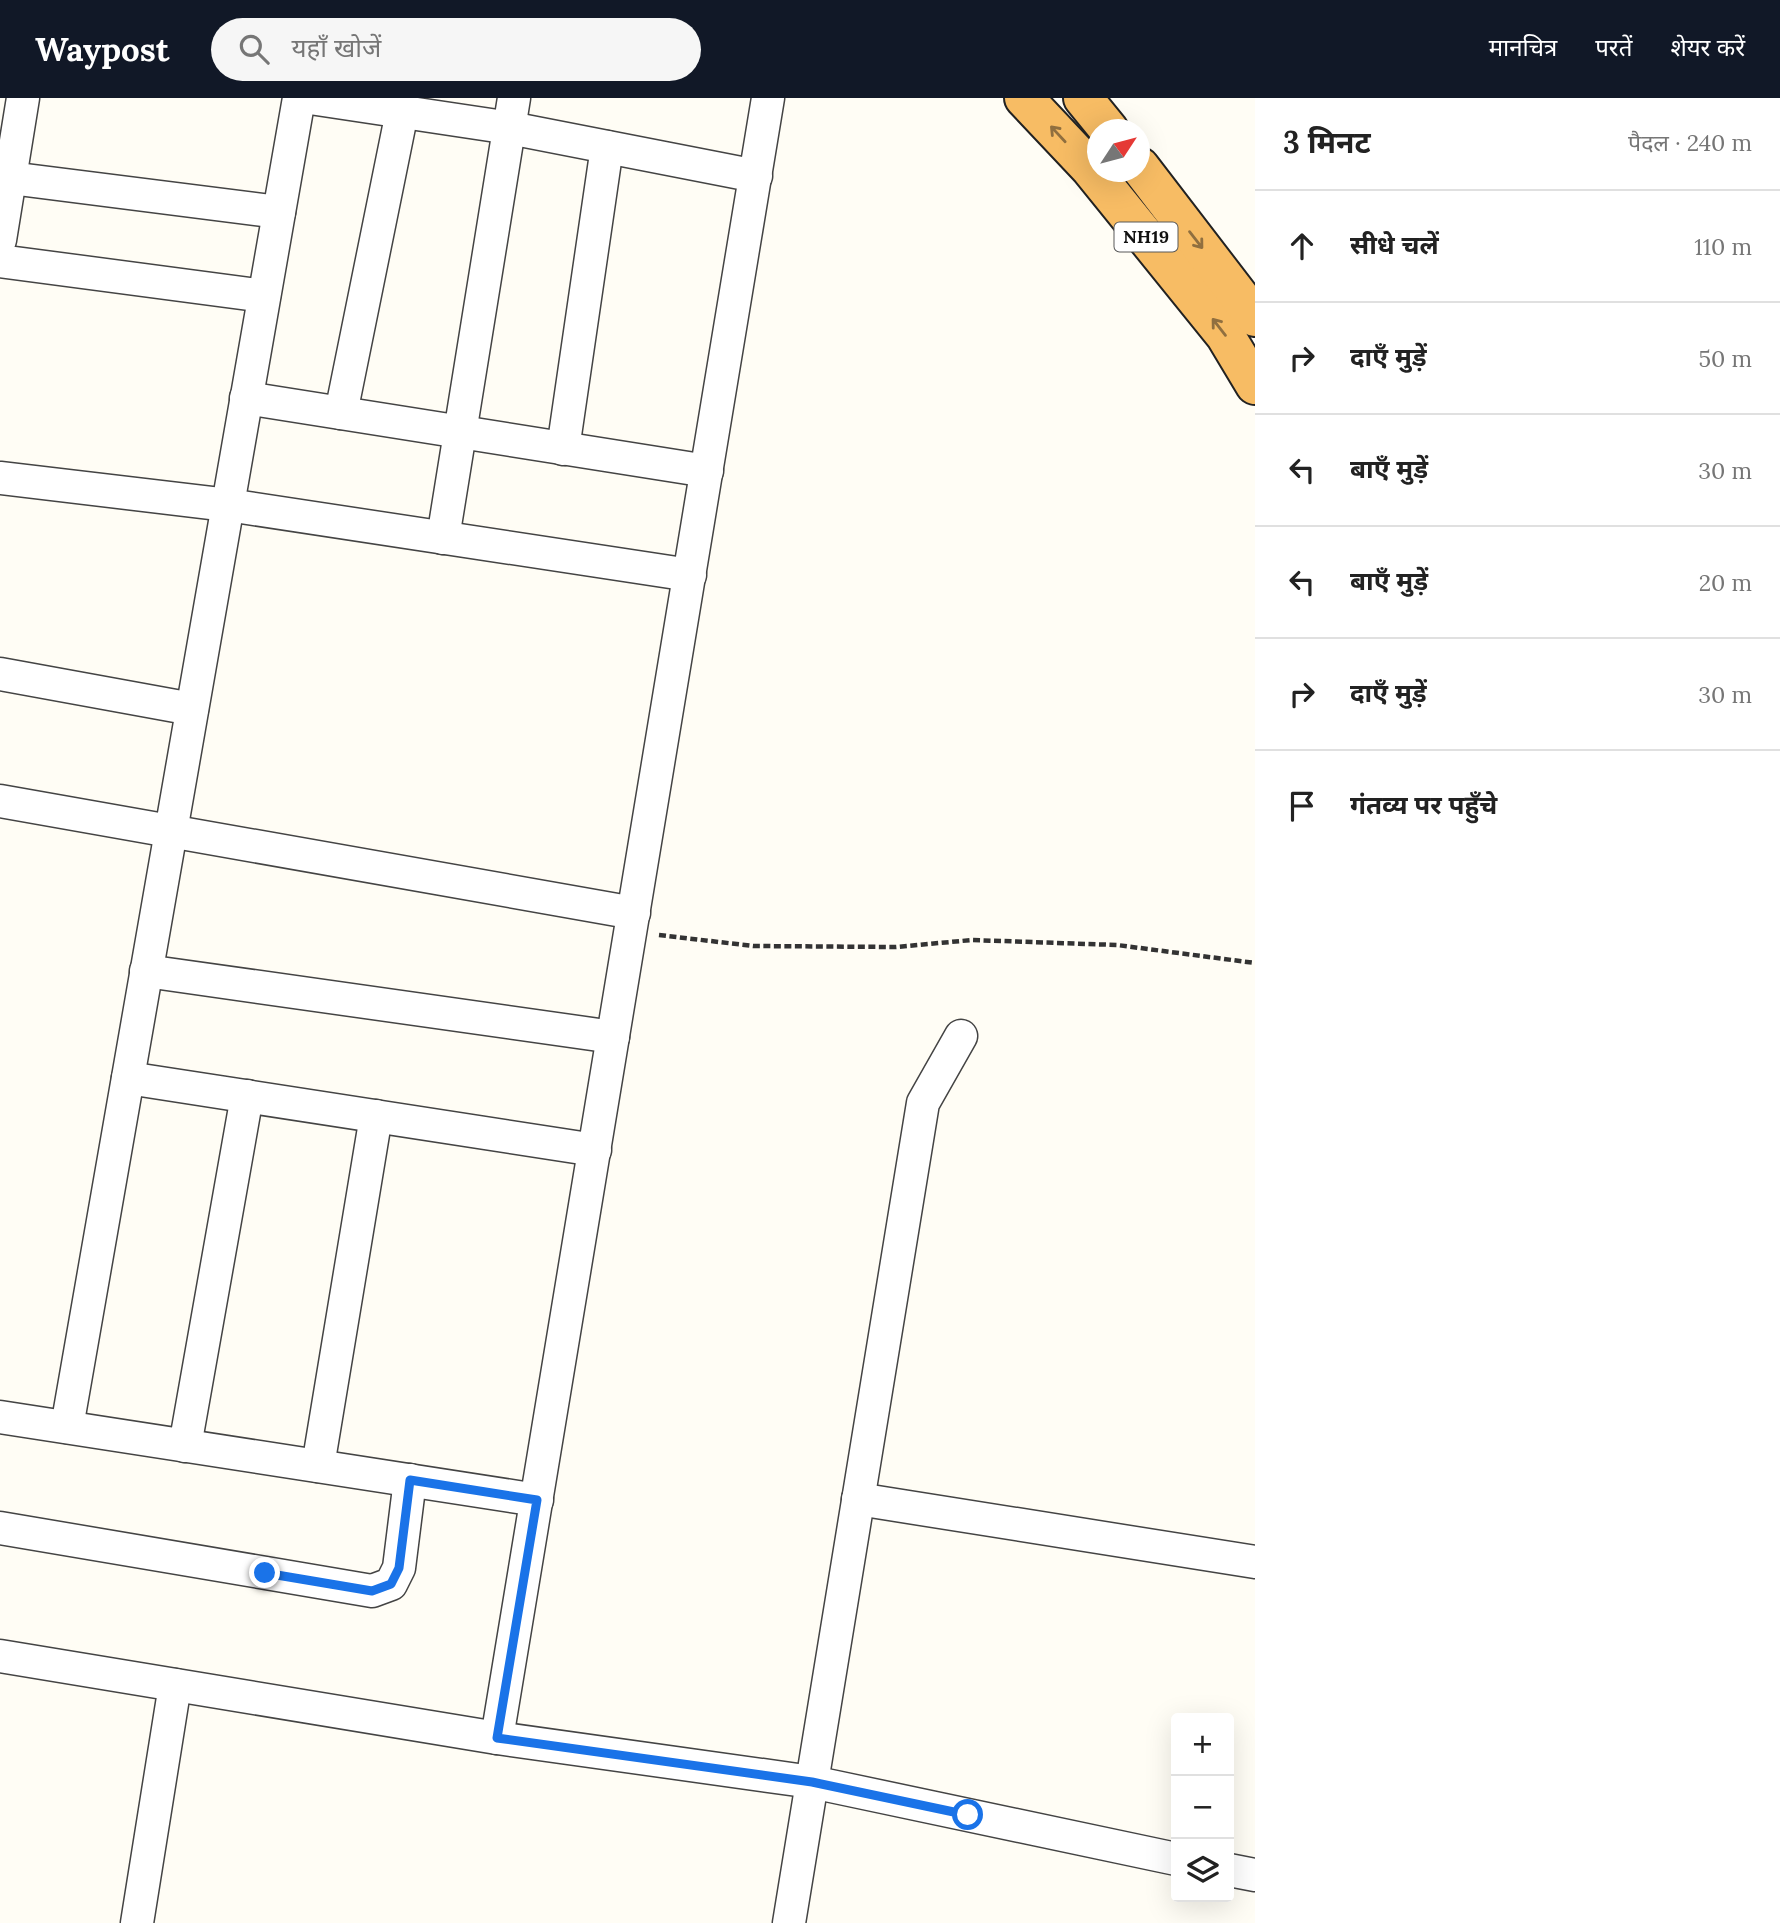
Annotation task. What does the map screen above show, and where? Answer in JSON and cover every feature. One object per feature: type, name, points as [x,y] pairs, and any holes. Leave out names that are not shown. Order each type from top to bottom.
[{"type":"highway","name":"NH19","points":[[1024,98],[1090,168],[1225,335],[1255,385]]},
{"type":"highway","points":[[1083,98],[1101,119]]},
{"type":"highway","name":"NH19","points":[[1150,181],[1255,317]]},
{"type":"street","points":[[0,240],[23,98]]},
{"type":"street","points":[[67,1427],[299,98]]},
{"type":"street","points":[[310,98],[402,112],[512,113],[607,147],[755,176]]},
{"type":"street","points":[[497,1738],[768,98]]},
{"type":"street","points":[[341,413],[402,112]]},
{"type":"street","points":[[443,538],[512,113]]},
{"type":"street","points":[[563,449],[607,147]]},
{"type":"street","points":[[10,178],[278,212]]},
{"type":"street","points":[[0,261],[264,296]]},
{"type":"street","points":[[246,398],[707,471]]},
{"type":"street","points":[[0,478],[228,505],[690,575]]},
{"type":"street","points":[[0,674],[192,709]]},
{"type":"street","points":[[0,801],[171,830],[632,923]]},
{"type":"street","points":[[146,971],[613,1037]]},
{"type":"street","points":[[789,1923],[923,1103],[961,1036]]},
{"type":"street","points":[[128,1078],[594,1150]]},
{"type":"street","points":[[185,1446],[247,1096]]},
{"type":"street","points":[[318,1466],[376,1116]]},
{"type":"street","points":[[0,1417],[537,1500]]},
{"type":"street","points":[[0,1528],[372,1591],[391,1584],[399,1568],[410,1480]]},
{"type":"street","points":[[858,1499],[1255,1562]]},
{"type":"street","points":[[0,1656],[497,1738],[812,1782],[1171,1858]]},
{"type":"street","points":[[138,1923],[175,1685]]},
{"type":"street","points":[[1234,1871],[1255,1875]]},
{"type":"path","points":[[632,923],[753,946],[896,947],[972,940],[1117,945],[1255,963]]},
{"type":"route","points":[[265,1573],[372,1591],[391,1584],[399,1568],[410,1480],[537,1500],[497,1738],[812,1782],[968,1815]]}]
